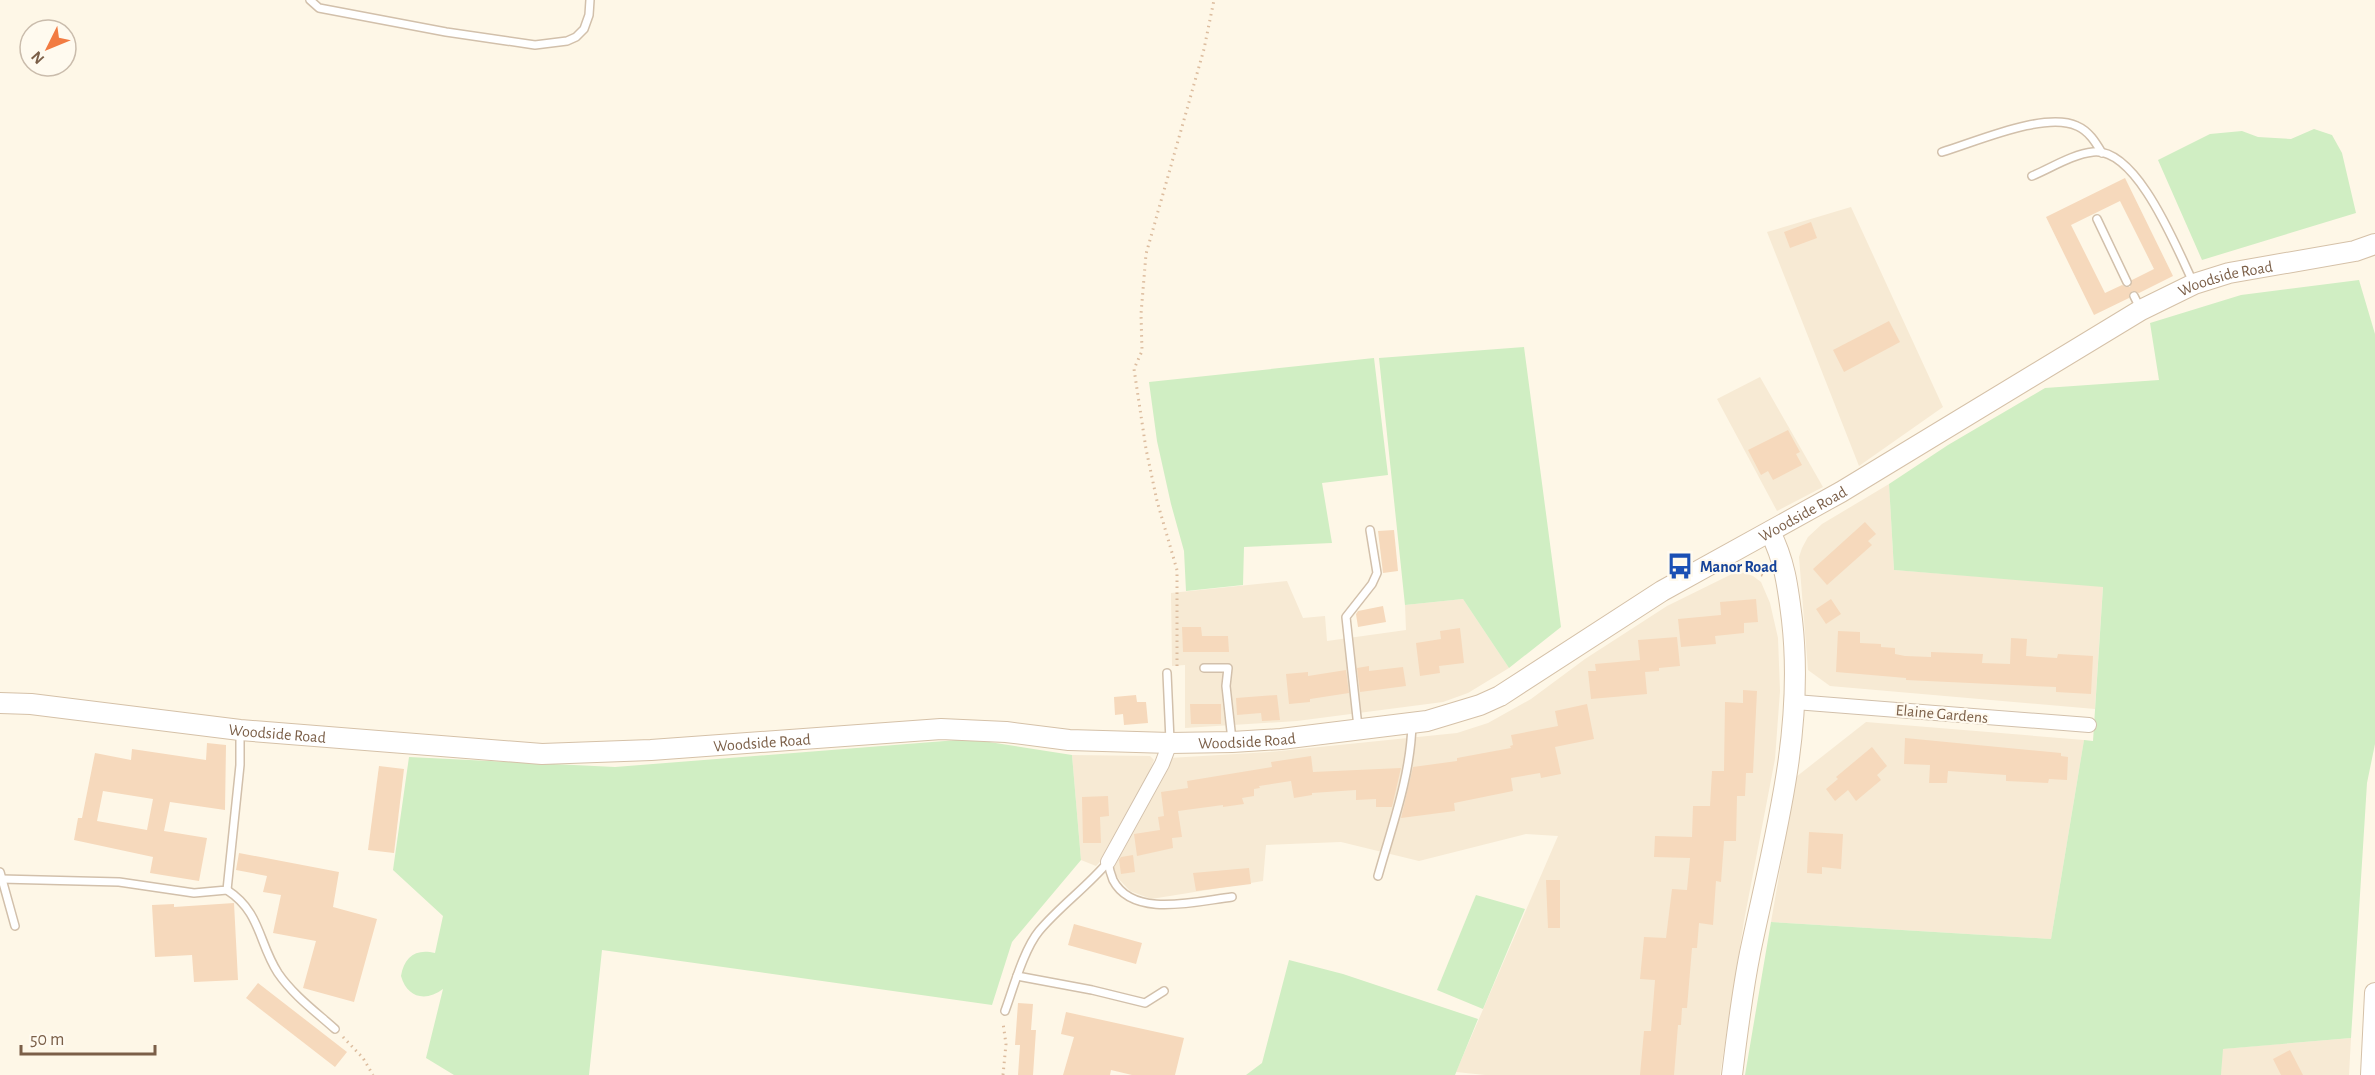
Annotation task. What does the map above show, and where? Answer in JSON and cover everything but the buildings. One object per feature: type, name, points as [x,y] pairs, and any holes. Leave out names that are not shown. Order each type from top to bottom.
[{"type":"street","name":"Woodside Road","points":[[0,704],[32,704],[240,730],[542,754],[651,750],[941,729],[1006,732],[1069,740],[1232,742],[1281,739],[1412,723],[1445,716],[1500,696],[1662,591],[1841,492],[2137,303],[2229,273],[2355,251],[2375,244]]},
{"type":"street","points":[[1732,1075],[1750,955],[1770,869],[1787,776],[1795,702],[1796,665],[1788,584],[1780,554],[1770,532]]},
{"type":"street","name":"Elaine Gardens","points":[[1795,702],[2089,725]]},
{"type":"street","points":[[1108,862],[1162,764],[1170,743]]},
{"type":"street","points":[[2371,1075],[2375,993]]},
{"type":"lane","points":[[310,0],[319,8],[446,32],[535,45],[567,41],[576,36],[584,29],[591,0]]},
{"type":"lane","points":[[1942,152],[2041,122],[2066,122],[2080,127],[2092,138],[2102,153]]},
{"type":"lane","points":[[2032,176],[2084,154],[2095,152],[2124,163],[2147,190],[2194,284]]},
{"type":"lane","points":[[2097,219],[2127,282]]},
{"type":"lane","points":[[1358,729],[1346,616],[1372,584],[1377,573],[1370,530]]},
{"type":"lane","points":[[1204,668],[1228,668],[1226,686],[1232,742]]},
{"type":"lane","points":[[1167,673],[1170,743]]},
{"type":"lane","points":[[1378,876],[1408,765],[1412,746],[1412,723]]},
{"type":"lane","points":[[227,891],[240,765],[240,730]]},
{"type":"lane","points":[[1108,862],[1113,880],[1128,896],[1138,902],[1154,905],[1232,897]]},
{"type":"lane","points":[[1005,1011],[1017,976],[1038,932],[1108,862]]},
{"type":"lane","points":[[15,926],[1,875],[119,882],[194,893],[227,891],[238,898],[252,914],[266,951],[279,974],[298,996],[336,1029]]},
{"type":"lane","points":[[1017,976],[1145,1003],[1164,992]]},
{"type":"path","points":[[1177,674],[1177,570],[1157,501],[1146,449],[1134,369],[1142,351],[1141,314],[1146,254],[1204,49],[1214,0]]},
{"type":"path","points":[[1717,561],[1749,567],[1770,579]]},
{"type":"path","points":[[1003,1075],[1006,1044],[1003,1021],[1005,1011]]},
{"type":"path","points":[[336,1029],[363,1058],[373,1075]]},
{"type":"shaded area","points":[[1851,207],[1943,407],[1859,466],[1767,232]]},
{"type":"shaded area","points":[[1760,377],[1823,487],[1777,511],[1717,399]]},
{"type":"shaded area","points":[[1889,484],[1894,570],[2103,586],[2095,709],[1830,686],[1808,670],[1799,557],[1802,548],[1808,537],[1822,524]]},
{"type":"shaded area","points":[[1744,573],[1761,582],[1770,603],[1778,638],[1780,691],[1775,759],[1744,921],[1720,1075],[1485,1075],[1456,1072],[1558,836],[1526,834],[1419,861],[1341,842],[1266,845],[1263,881],[1151,899],[1130,891],[1116,876],[1113,864],[1169,758],[1270,752],[1457,733],[1488,723],[1531,699],[1585,659],[1667,606],[1732,574]]},
{"type":"shaded area","points":[[1287,581],[1303,618],[1325,616],[1327,641],[1406,630],[1405,605],[1463,599],[1509,668],[1468,693],[1443,702],[1297,721],[1185,728],[1185,665],[1172,666],[1171,593]]},
{"type":"shaded area","points":[[1866,722],[2084,740],[2051,939],[1771,922],[1796,777]]},
{"type":"shaded area","points":[[1072,755],[1150,756],[1154,760],[1138,800],[1109,852],[1096,866],[1081,860]]},
{"type":"shaded area","points":[[2351,1038],[2349,1075],[2221,1075],[2222,1049]]},
{"type":"green space","points":[[2314,129],[2332,135],[2342,153],[2356,213],[2202,260],[2158,160],[2210,134],[2242,131],[2258,137],[2291,139]]},
{"type":"green space","points":[[2359,280],[2375,334],[2375,744],[2367,783],[2351,1038],[2223,1049],[2221,1075],[1745,1075],[1771,922],[2051,939],[2084,740],[2093,741],[2103,587],[1894,570],[1889,484],[1948,445],[2045,388],[2159,380],[2150,323],[2241,295]]},
{"type":"green space","points":[[1524,347],[1561,627],[1509,668],[1463,599],[1405,605],[1379,358]]},
{"type":"green space","points":[[1374,358],[1388,475],[1322,483],[1332,543],[1244,547],[1243,585],[1186,591],[1184,551],[1157,441],[1149,382]]},
{"type":"green space","points":[[970,739],[1072,755],[1081,860],[1012,942],[992,1005],[602,950],[589,1075],[454,1075],[426,1058],[443,989],[430,996],[418,996],[408,989],[401,976],[405,964],[412,955],[422,952],[435,953],[443,916],[393,870],[409,757],[615,767]]},
{"type":"green space","points":[[1476,895],[1525,909],[1483,1009],[1437,990]]},
{"type":"green space","points":[[1289,960],[1343,974],[1478,1019],[1455,1075],[1246,1075],[1262,1063]]},
{"type":"place","name":"Manor Road","points":[[1680,566]]}]
